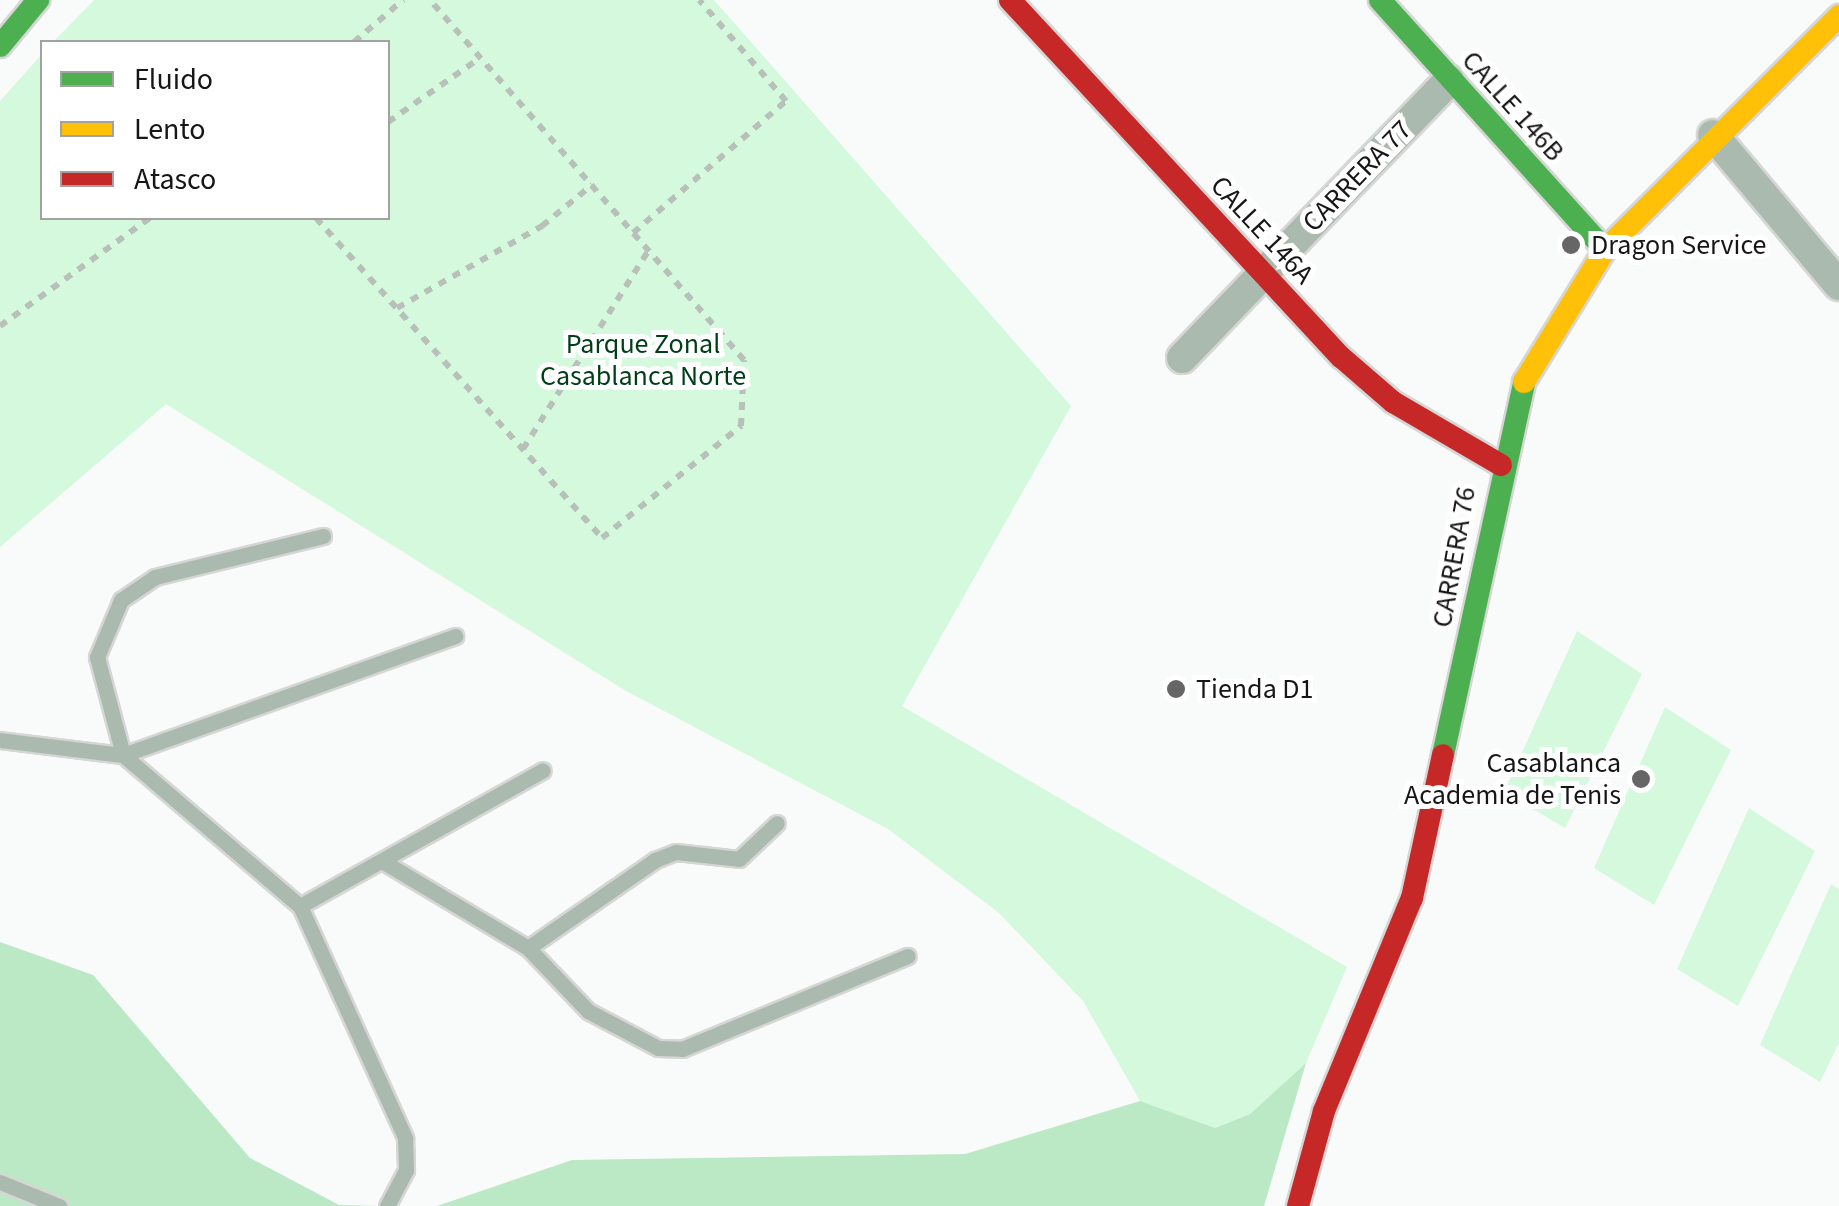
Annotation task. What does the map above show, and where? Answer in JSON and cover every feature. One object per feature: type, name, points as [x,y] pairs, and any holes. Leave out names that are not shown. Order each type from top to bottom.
[{"type":"street","points":[[0,46],[38,0]]},
{"type":"street","name":"CALLE 146B","points":[[1380,0],[1605,250]]},
{"type":"street","name":"CALLE 146A","points":[[1020,4],[1262,275],[1394,402],[1501,465]]},
{"type":"street","name":"CARRERA 76","points":[[1298,1206],[1324,1112],[1412,898],[1501,465],[1535,359],[1605,250],[1713,135],[1835,27]]},
{"type":"street","name":"CARRERA 77","points":[[1182,358],[1449,80]]},
{"type":"street","points":[[1713,135],[1839,285]]},
{"type":"lane","points":[[323,536],[156,577],[120,600],[97,657],[123,754],[300,906],[405,1138],[406,1170],[387,1206]]},
{"type":"lane","points":[[0,740],[123,754],[455,636]]},
{"type":"lane","points":[[300,906],[543,770]]},
{"type":"lane","points":[[528,948],[655,860],[676,852],[739,859],[777,823]]},
{"type":"lane","points":[[382,860],[528,948],[621,1034],[682,1049],[908,956]]},
{"type":"lane","points":[[0,1182],[59,1206]]},
{"type":"path","points":[[356,40],[403,0]]},
{"type":"path","points":[[318,220],[602,538],[740,426],[744,360],[430,0]]},
{"type":"path","points":[[633,233],[786,101],[700,0]]},
{"type":"path","points":[[390,121],[480,58]]},
{"type":"path","points":[[397,308],[542,226],[592,185]]},
{"type":"path","points":[[0,326],[147,220]]},
{"type":"path","points":[[523,449],[648,250]]},
{"type":"green space","name":"Parque Zonal Casablanca Norte","points":[[94,0],[714,0],[1071,406],[902,706],[1347,967],[1306,1063],[1250,1114],[1215,1128],[1140,1101],[1083,1001],[999,913],[888,829],[626,691],[166,404],[0,547],[0,101],[40,56],[40,220],[390,220],[390,40],[55,40]]},
{"type":"green space","points":[[1577,631],[1642,674],[1565,828],[1504,792]]},
{"type":"green space","points":[[1665,707],[1731,750],[1654,905],[1594,868]]},
{"type":"green space","points":[[1749,808],[1815,851],[1738,1006],[1677,969]]},
{"type":"green space","points":[[1831,884],[1839,889],[1839,1043],[1820,1082],[1760,1045]]},
{"type":"green space","points":[[0,942],[93,975],[250,1158],[339,1205],[382,1206],[0,1206]]},
{"type":"green space","points":[[1306,1063],[1264,1206],[437,1206],[572,1160],[965,1154],[1140,1101],[1215,1128],[1250,1114]]},
{"type":"traffic: fast","points":[[0,46],[38,0]]},
{"type":"traffic: fast","points":[[1380,0],[1605,250]]},
{"type":"traffic: fast","points":[[1443,755],[1524,382]]},
{"type":"traffic: slow","points":[[1524,382],[1605,250],[1839,16]]},
{"type":"traffic: jam","points":[[1010,0],[1341,357],[1393,402],[1501,465]]},
{"type":"traffic: jam","points":[[1298,1206],[1324,1111],[1412,898],[1443,755]]},
{"type":"place","name":"Dragon Service","points":[[1571,245]]},
{"type":"place","name":"Tienda D1","points":[[1176,689]]},
{"type":"place","name":"Casablanca Academia de Tenis","points":[[1641,779]]}]
